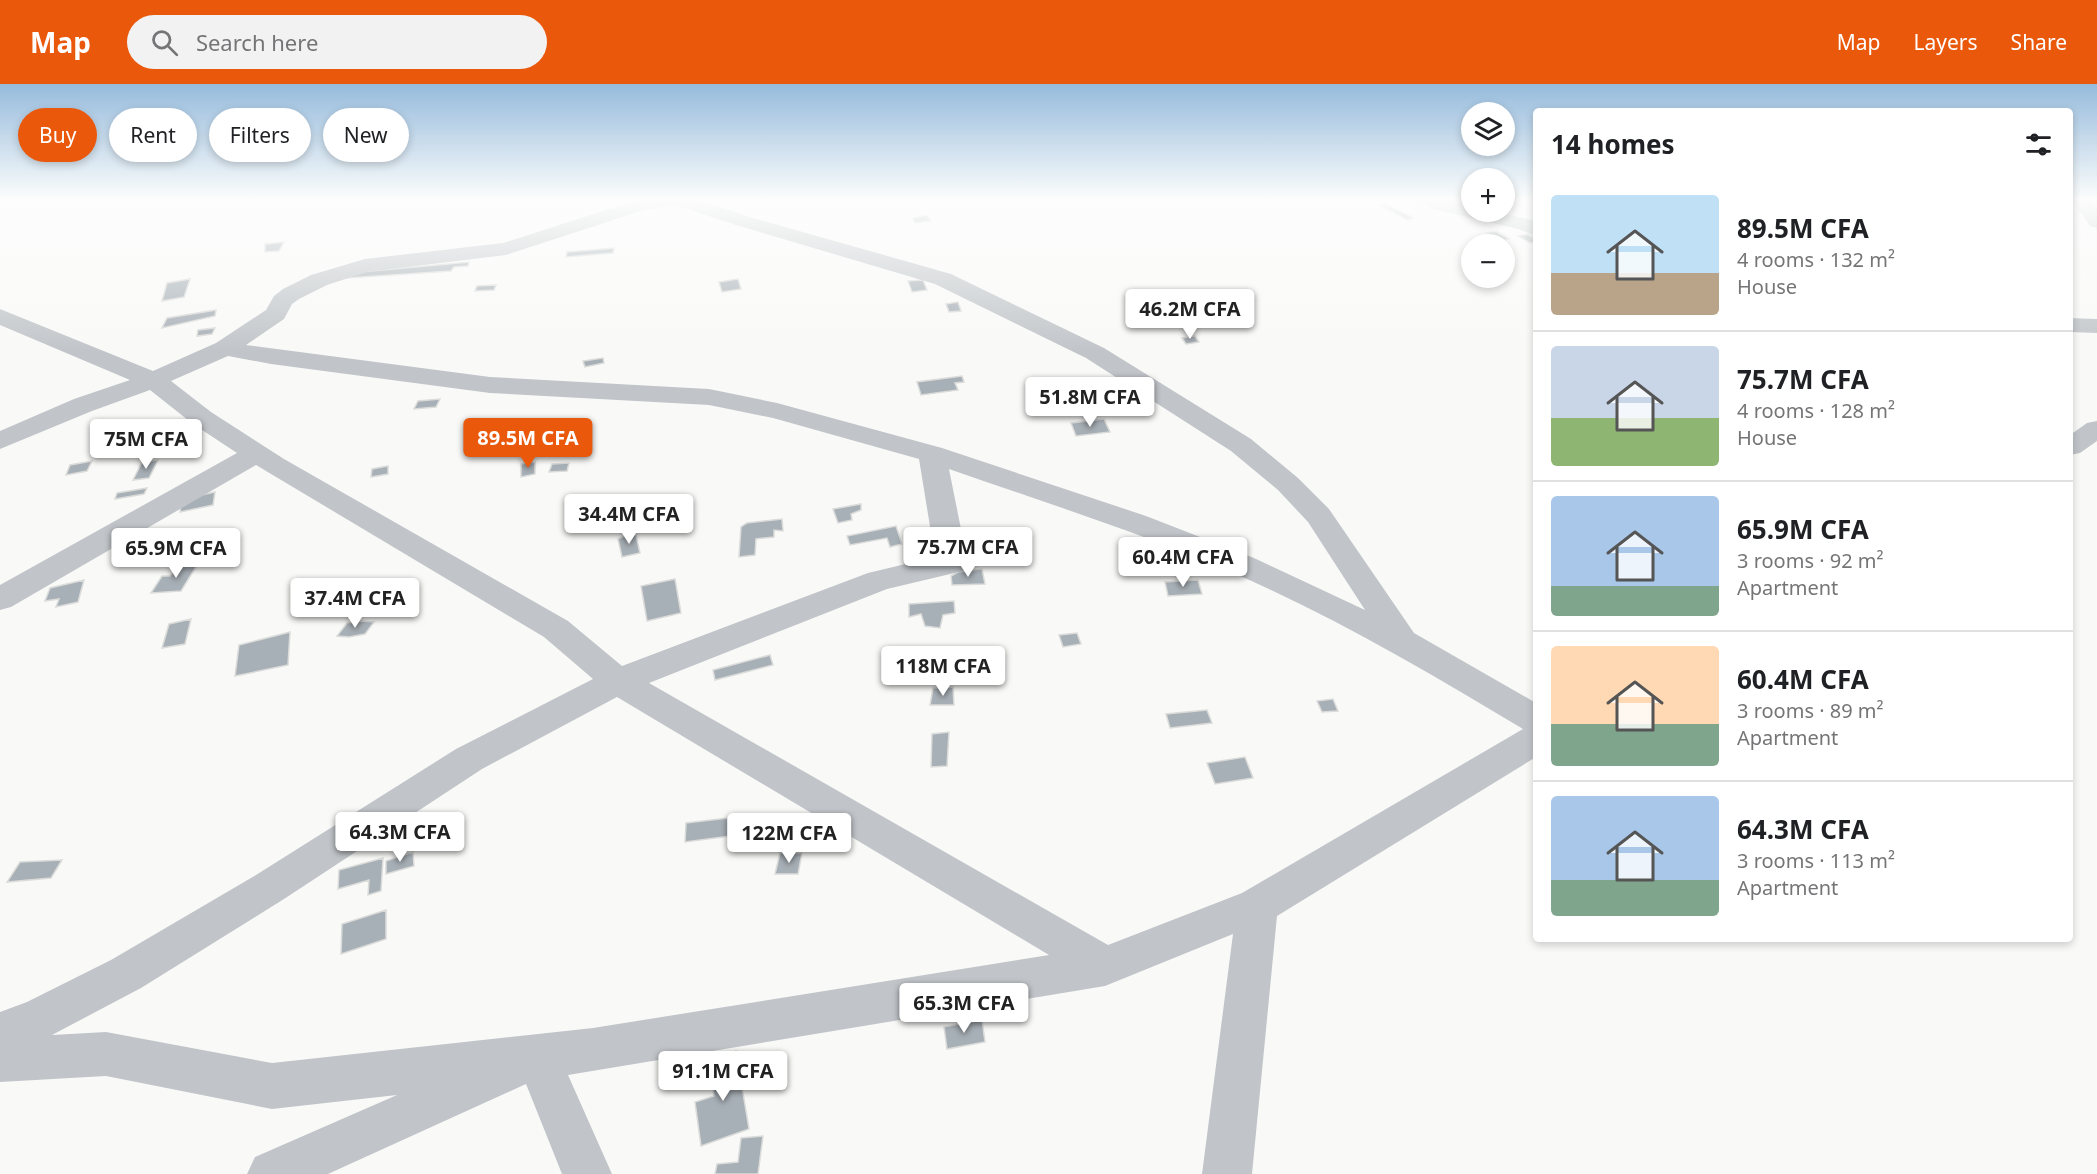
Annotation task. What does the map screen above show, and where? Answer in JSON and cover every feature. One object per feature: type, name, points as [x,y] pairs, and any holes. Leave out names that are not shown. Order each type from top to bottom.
[{"type":"street","points":[[0,441],[83,405],[153,380],[225,348],[276,314],[282,301],[291,294],[339,273],[364,267],[491,251]]},
{"type":"street","points":[[848,251],[943,279],[1095,353],[1241,445],[1288,484],[1319,516],[1402,642]]},
{"type":"street","points":[[0,316],[153,380],[202,418],[257,453],[556,629],[618,681],[1105,966]]},
{"type":"street","points":[[225,348],[271,357],[490,385],[710,397],[777,411],[932,454],[1135,523],[1243,565],[1402,642],[1533,718]]},
{"type":"street","points":[[2073,445],[2097,429]]},
{"type":"street","points":[[0,598],[257,453]]},
{"type":"street","points":[[0,1033],[39,1019],[126,974],[270,887],[469,759],[618,681],[879,580],[952,564],[932,454]]},
{"type":"street","points":[[0,1060],[106,1054],[272,1086],[650,1041],[726,1026],[1105,966],[1257,906],[1533,741]]},
{"type":"street","points":[[1227,1174],[1257,906]]},
{"type":"street","points":[[272,1174],[537,1056]]},
{"type":"street","points":[[537,1056],[587,1174]]},
{"type":"building","points":[[613,251],[613,253],[566,257],[567,252]]},
{"type":"building","points":[[469,262],[468,266],[454,267],[451,271],[347,278],[349,273]]},
{"type":"building","points":[[190,279],[184,297],[162,301],[167,283]]},
{"type":"building","points":[[738,279],[741,289],[722,292],[719,282]]},
{"type":"building","points":[[923,280],[927,290],[912,292],[908,281]]},
{"type":"building","points":[[496,285],[494,290],[475,291],[477,286]]},
{"type":"building","points":[[958,302],[961,311],[949,312],[946,304]]},
{"type":"building","points":[[216,310],[215,316],[162,328],[167,318]]},
{"type":"building","points":[[215,328],[212,334],[197,336],[198,330]]},
{"type":"building","points":[[1195,336],[1199,342],[1186,344],[1182,338]]},
{"type":"building","points":[[603,358],[604,363],[585,367],[583,361]]},
{"type":"building","points":[[962,376],[964,382],[955,383],[958,390],[921,395],[917,382]]},
{"type":"building","points":[[440,399],[436,407],[414,409],[418,401]]},
{"type":"building","points":[[1104,419],[1110,432],[1076,436],[1071,423]]},
{"type":"building","points":[[140,426],[134,442],[103,448],[110,431]]},
{"type":"building","points":[[586,443],[584,451],[534,451],[536,445]]},
{"type":"building","points":[[158,460],[149,478],[133,480],[142,462]]},
{"type":"building","points":[[92,461],[87,471],[66,475],[70,465]]},
{"type":"building","points":[[535,462],[535,474],[521,477],[521,464]]},
{"type":"building","points":[[569,463],[567,471],[549,472],[552,464]]},
{"type":"building","points":[[388,466],[388,474],[371,477],[372,469]]},
{"type":"building","points":[[147,488],[144,494],[115,499],[117,493]]},
{"type":"building","points":[[215,492],[213,505],[180,512],[181,505],[188,498]]},
{"type":"building","points":[[861,504],[861,510],[851,514],[852,520],[838,523],[833,509]]},
{"type":"building","points":[[782,519],[783,531],[774,530],[774,537],[756,539],[755,555],[739,557],[741,527],[747,523]]},
{"type":"building","points":[[896,526],[902,544],[890,547],[887,538],[850,545],[847,536]]},
{"type":"building","points":[[626,535],[636,535],[640,553],[622,557],[618,539]]},
{"type":"building","points":[[199,562],[181,591],[151,593],[162,576],[170,576],[179,564]]},
{"type":"building","points":[[982,569],[985,584],[952,585],[951,576],[958,572]]},
{"type":"building","points":[[675,579],[681,613],[647,621],[641,586]]},
{"type":"building","points":[[84,580],[78,602],[56,607],[59,599],[45,601],[50,588]]},
{"type":"building","points":[[1198,580],[1202,594],[1168,596],[1165,582]]},
{"type":"building","points":[[954,601],[955,613],[943,615],[940,628],[925,626],[921,614],[909,617],[909,604]]},
{"type":"building","points":[[191,619],[185,644],[162,648],[169,624]]},
{"type":"building","points":[[374,622],[365,634],[349,637],[337,636],[347,623]]},
{"type":"building","points":[[290,632],[288,665],[235,676],[239,645]]},
{"type":"building","points":[[1077,633],[1081,644],[1063,647],[1059,635]]},
{"type":"building","points":[[770,655],[773,665],[715,680],[713,670]]},
{"type":"building","points":[[953,687],[954,705],[930,705],[933,688]]},
{"type":"building","points":[[1333,699],[1338,711],[1322,712],[1317,701]]},
{"type":"building","points":[[1207,710],[1212,723],[1170,728],[1166,714]]},
{"type":"building","points":[[949,732],[947,766],[931,767],[932,734]]},
{"type":"building","points":[[1245,757],[1253,778],[1215,784],[1207,763]]},
{"type":"building","points":[[753,815],[753,833],[685,842],[686,823]]},
{"type":"building","points":[[413,852],[414,866],[386,874],[386,861]]},
{"type":"building","points":[[780,853],[802,853],[798,874],[775,874]]},
{"type":"building","points":[[383,858],[381,891],[368,895],[369,880],[338,889],[339,870]]},
{"type":"building","points":[[62,860],[51,878],[7,882],[20,862]]},
{"type":"building","points":[[386,910],[386,939],[341,954],[342,924]]},
{"type":"building","points":[[982,1020],[985,1042],[947,1049],[944,1027]]},
{"type":"building","points":[[736,1051],[749,1129],[701,1146],[695,1102],[714,1096],[709,1060]]},
{"type":"building","points":[[763,1136],[758,1174],[715,1174],[717,1164],[738,1162],[741,1138]]}]
